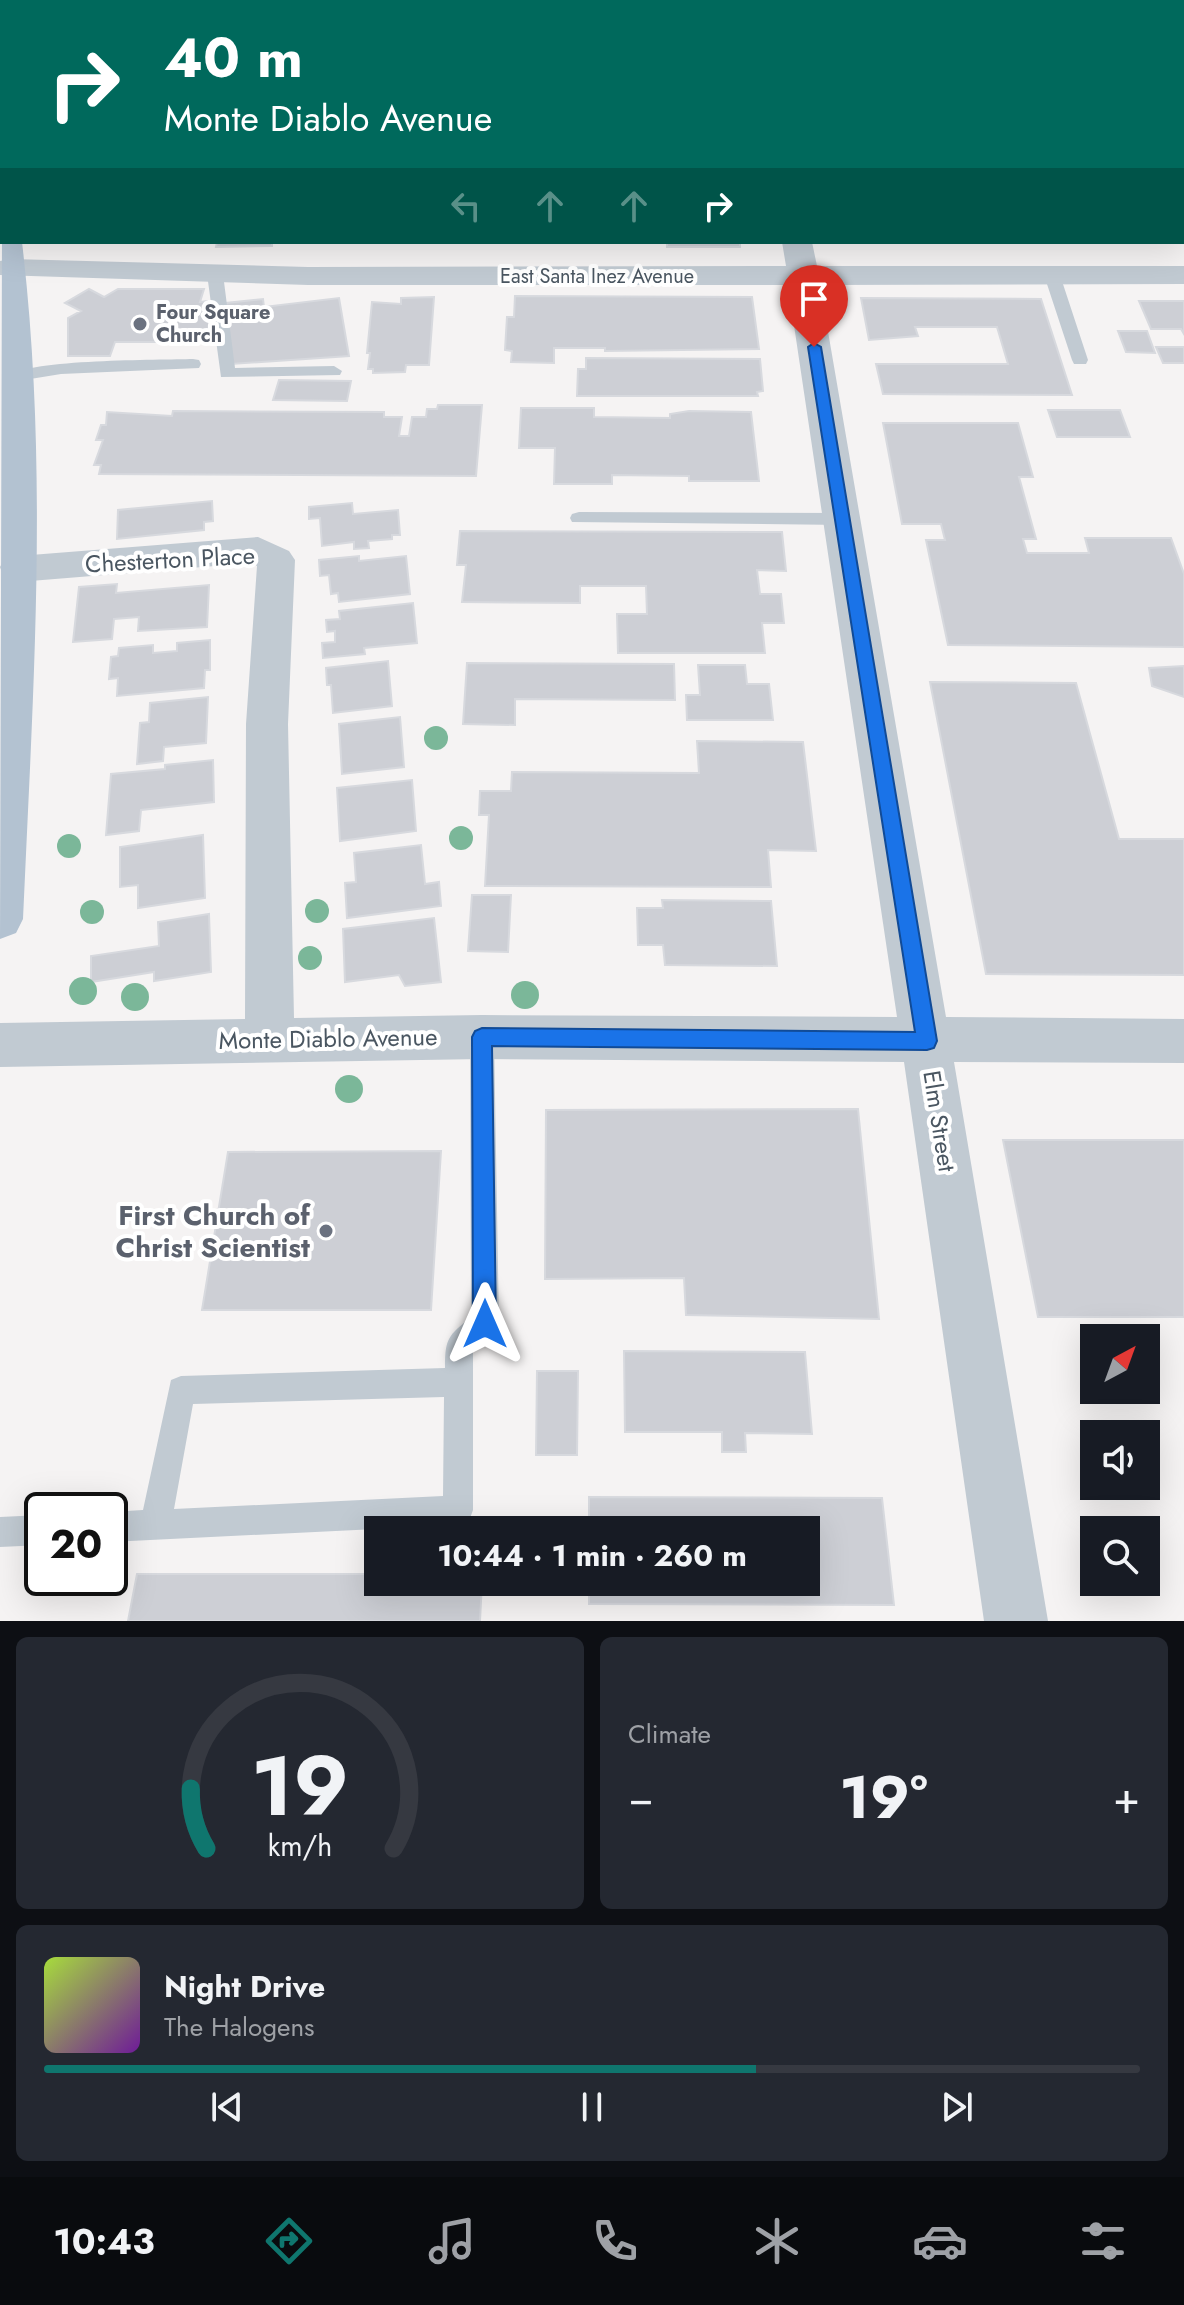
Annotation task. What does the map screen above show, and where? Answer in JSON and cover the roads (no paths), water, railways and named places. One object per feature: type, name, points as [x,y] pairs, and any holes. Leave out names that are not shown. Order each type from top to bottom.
[{"type":"main road","points":[[0,919],[18,376],[8,328],[7,268]]},
{"type":"street","name":"East Santa Inez Avenue","points":[[7,268],[215,274],[311,264],[799,259],[1052,275],[1184,275]]},
{"type":"street","name":"Elm Street","points":[[799,259],[844,519],[1016,1621]]},
{"type":"street","name":"Chesterton Place","points":[[11,582],[258,550],[276,560],[267,724],[270,1039]]},
{"type":"street","name":"Monte Diablo Avenue","points":[[0,1045],[482,1037],[1184,1041]]},
{"type":"lane","points":[[215,274],[227,373],[334,371]]},
{"type":"lane","points":[[1052,275],[1080,360]]},
{"type":"lane","points":[[18,376],[61,369],[193,364]]},
{"type":"lane","points":[[579,518],[844,519]]},
{"type":"lane","points":[[128,1526],[458,1510],[459,1345],[485,1324],[482,1037]]},
{"type":"lane","points":[[156,1524],[181,1390],[459,1382]]},
{"type":"lane","points":[[0,1532],[24,1531]]},
{"type":"place","name":"Four Square Church","points":[[140,324]]},
{"type":"place","name":"First Church of Christ Scientist","points":[[326,1231]]}]
